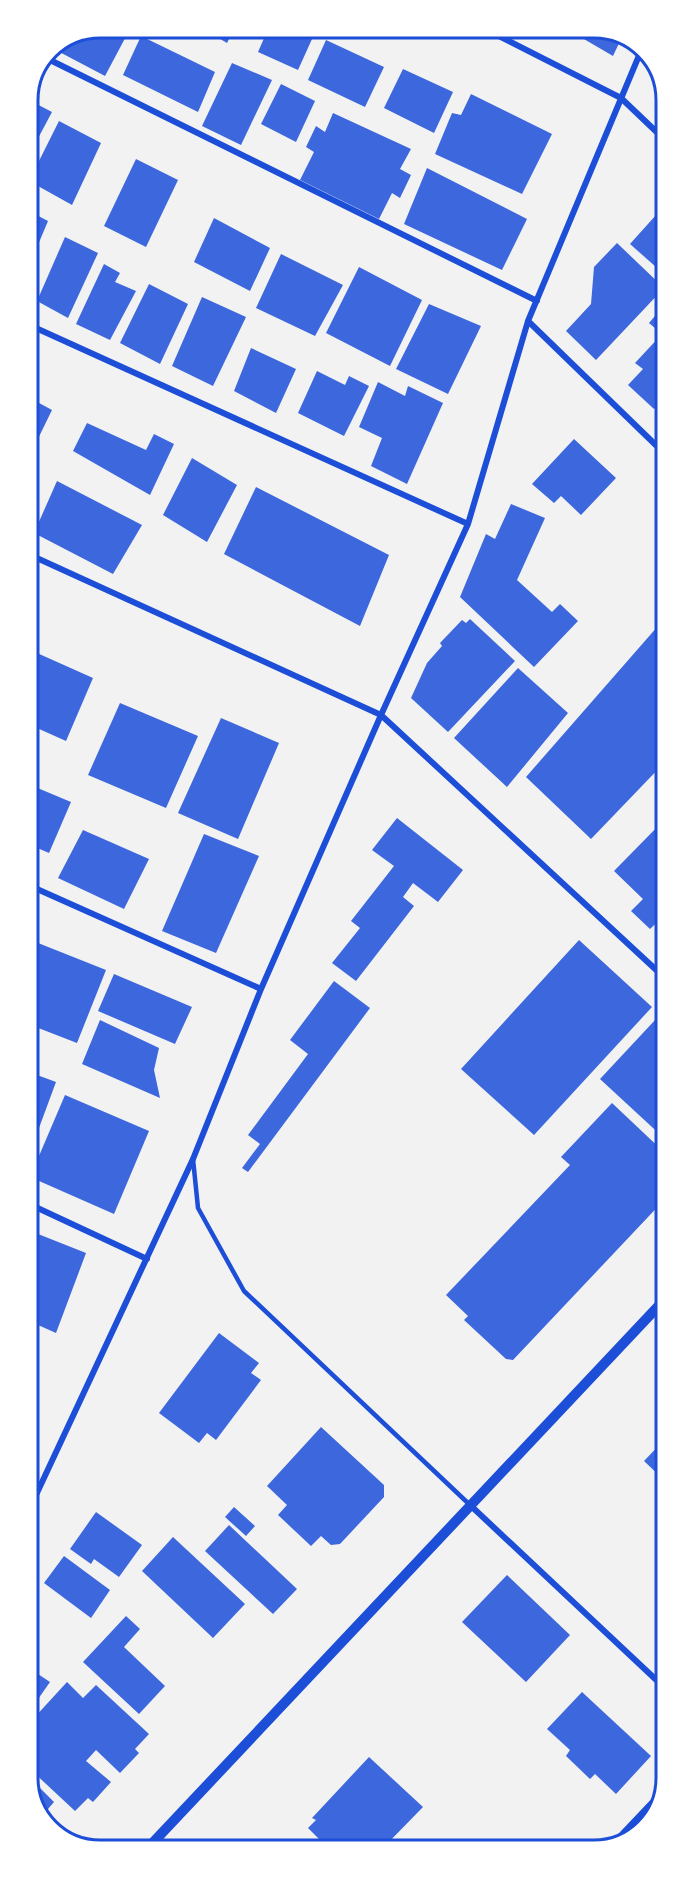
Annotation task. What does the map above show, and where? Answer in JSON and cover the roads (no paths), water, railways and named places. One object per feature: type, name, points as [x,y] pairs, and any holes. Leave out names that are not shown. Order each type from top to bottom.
[{"type":"street","points":[[503,38],[621,98],[656,132]]},
{"type":"street","points":[[38,1491],[193,1159],[261,989],[381,715],[468,524],[528,321],[639,57]]},
{"type":"street","points":[[52,61],[537,301]]},
{"type":"street","points":[[528,321],[656,445]]},
{"type":"street","points":[[38,329],[468,524]]},
{"type":"street","points":[[38,559],[381,715],[656,970]]},
{"type":"street","points":[[38,889],[261,989]]},
{"type":"street","points":[[38,1208],[147,1259]]},
{"type":"street","points":[[155,1840],[656,1309]]},
{"type":"street","points":[[470,1505],[656,1680]]},
{"type":"street","points":[[623,1834],[650,1804]]},
{"type":"lane","points":[[193,1159],[198,1208],[244,1291],[470,1505]]}]
